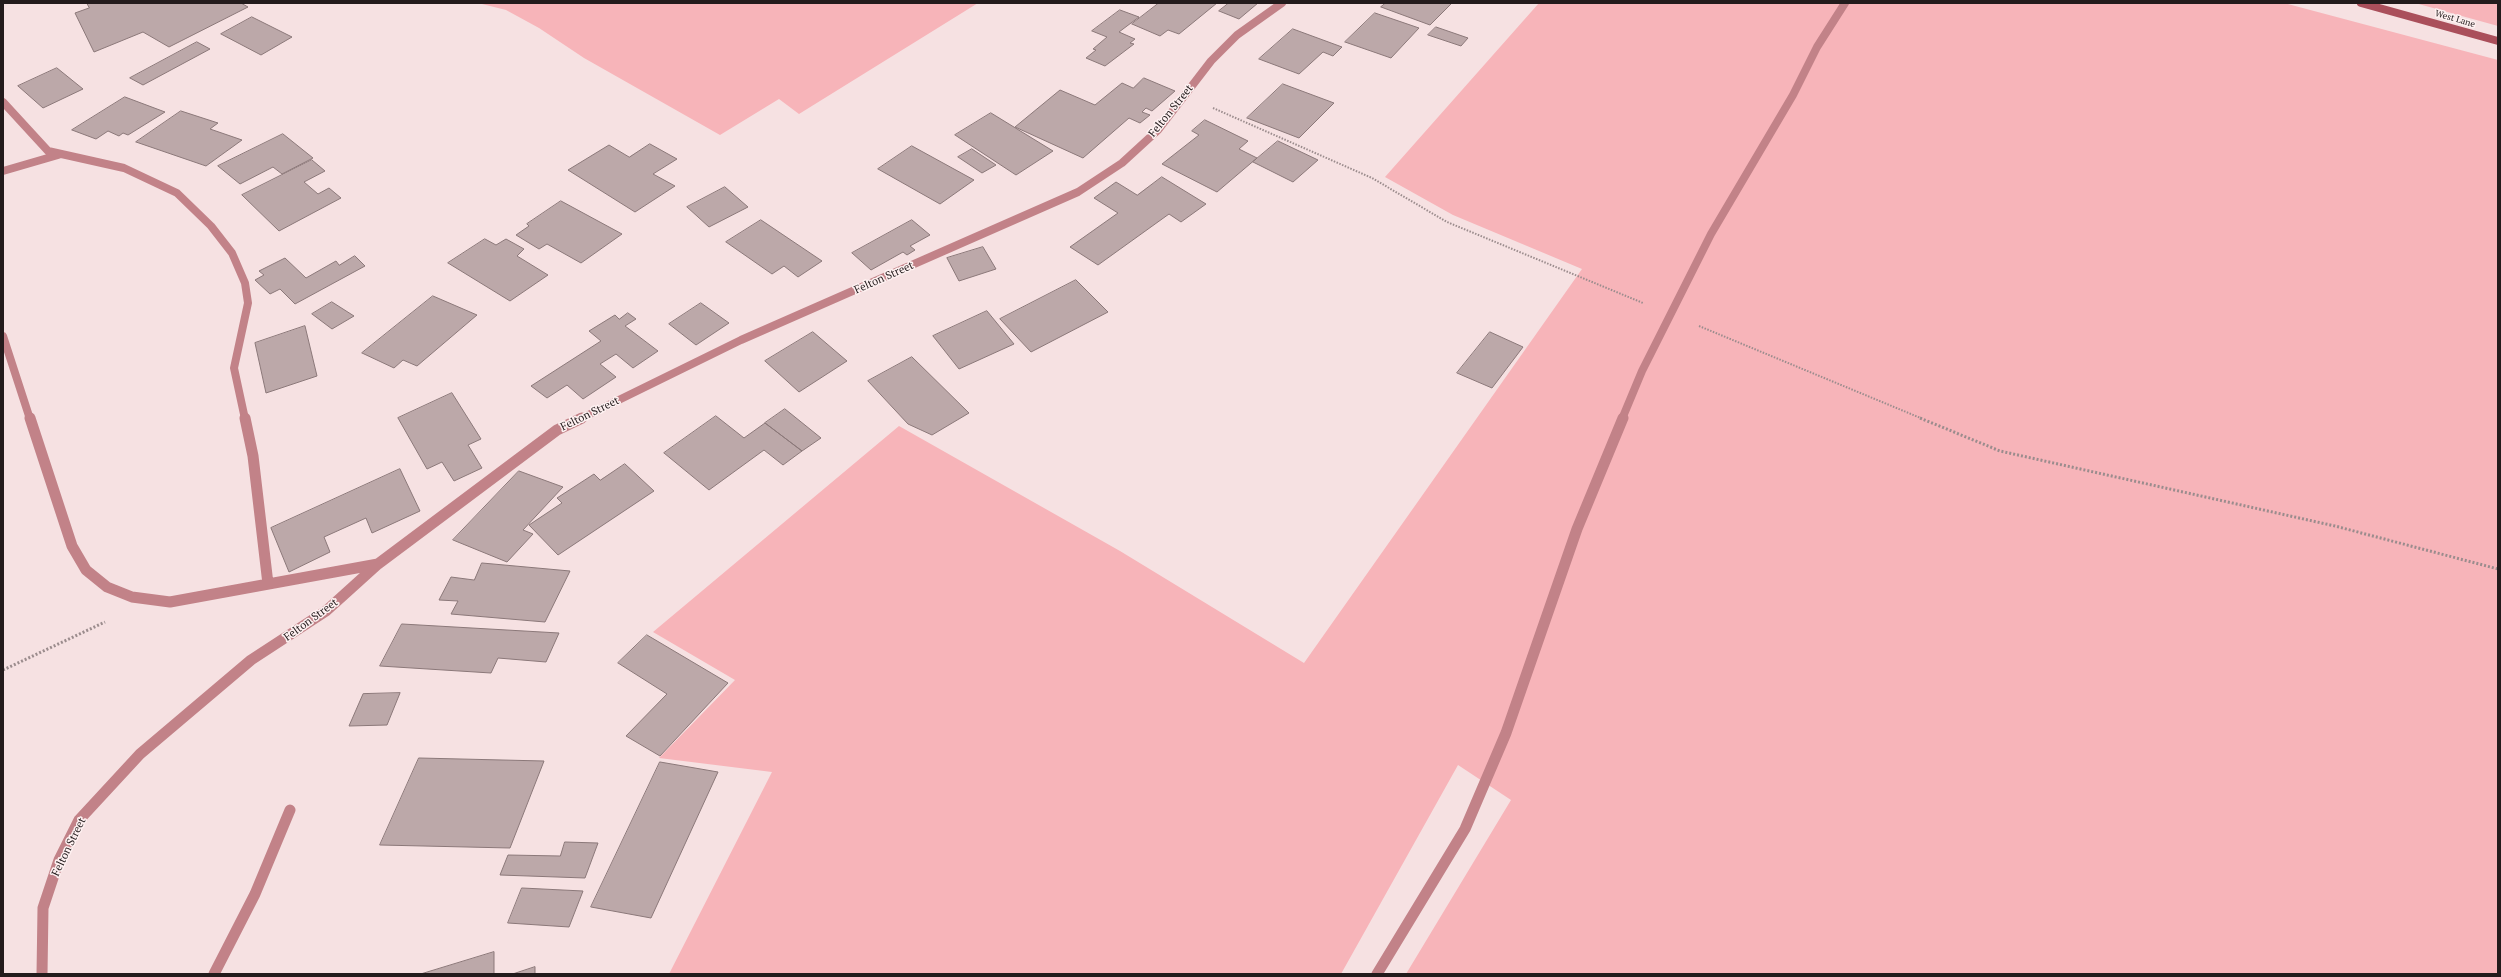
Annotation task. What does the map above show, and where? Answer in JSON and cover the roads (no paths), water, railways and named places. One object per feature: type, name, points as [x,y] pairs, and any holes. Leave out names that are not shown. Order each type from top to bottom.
[{"type":"street","name":"Felton Street","points":[[42,974],[43,908],[59,860],[79,820],[140,754],[251,660],[326,611],[378,564],[556,430],[741,340],[1078,192],[1127,159],[1158,130],[1211,61],[1237,35],[1282,3]]},
{"type":"street","points":[[1377,974],[1465,829],[1506,733],[1577,529],[1642,372],[1711,234],[1794,95],[1817,47],[1845,3]]},
{"type":"street","name":"West Lane","points":[[2361,3],[2498,41]]},
{"type":"street","points":[[3,102],[48,151],[59,155],[124,168],[177,193],[211,226],[232,253],[245,283],[248,303],[234,368],[253,456],[268,584]]},
{"type":"street","points":[[3,171],[59,155]]},
{"type":"street","points":[[3,336],[72,546],[86,570],[106,587],[132,597],[149,601],[170,602],[378,564]]},
{"type":"street","points":[[214,974],[237,934],[259,888],[290,810]]}]
